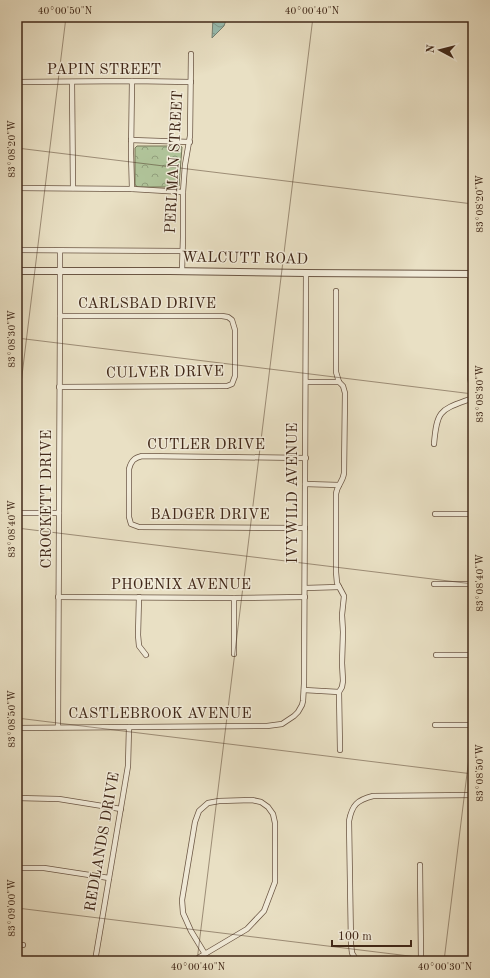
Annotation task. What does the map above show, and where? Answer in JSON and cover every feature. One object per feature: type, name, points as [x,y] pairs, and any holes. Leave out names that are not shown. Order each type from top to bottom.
[{"type":"street","name":"PERLMAN STREET","points":[[182,271],[183,192],[185,166],[190,142],[191,54]]},
{"type":"street","points":[[132,81],[132,188]]},
{"type":"street","name":"PAPIN STREET","points":[[17,82],[191,82]]},
{"type":"street","points":[[72,82],[73,188]]},
{"type":"street","points":[[131,140],[190,142]]},
{"type":"street","points":[[17,188],[132,188],[183,192]]},
{"type":"street","points":[[17,250],[183,251]]},
{"type":"street","name":"CROCKETT DRIVE","points":[[58,727],[60,251]]},
{"type":"street","name":"WALCUTT ROAD","points":[[17,271],[472,274]]},
{"type":"street","name":"IVYWILD AVENUE","points":[[298,712],[302,705],[304,690],[306,274]]},
{"type":"street","points":[[472,274],[470,378],[473,393]]},
{"type":"street","points":[[336,291],[336,372],[345,393],[344,473],[343,479],[337,489],[336,494],[336,572],[337,584],[344,596],[342,615],[344,632],[342,663],[343,681],[339,692],[340,750]]},
{"type":"street","name":"CARLSBAD DRIVE","points":[[60,316],[222,316],[228,317],[232,320]]},
{"type":"street","name":"CULVER DRIVE","points":[[59,387],[227,386],[232,384],[234,380],[235,330],[232,320]]},
{"type":"street","points":[[306,382],[339,382]]},
{"type":"street","points":[[434,444],[436,423],[441,412],[447,408],[473,398]]},
{"type":"street","name":"CUTLER DRIVE","points":[[138,527],[131,524],[128,517],[129,469],[131,463],[136,458],[142,456],[306,458]]},
{"type":"street","points":[[305,484],[339,485]]},
{"type":"street","points":[[17,513],[59,513]]},
{"type":"street","points":[[435,514],[473,514]]},
{"type":"street","name":"BADGER DRIVE","points":[[138,527],[305,528]]},
{"type":"street","points":[[434,584],[473,584]]},
{"type":"street","points":[[305,588],[339,587]]},
{"type":"street","name":"PHOENIX AVENUE","points":[[58,597],[305,597]]},
{"type":"street","points":[[139,597],[139,646],[146,655]]},
{"type":"street","points":[[234,598],[234,654]]},
{"type":"street","points":[[436,655],[473,655]]},
{"type":"street","points":[[304,690],[339,692]]},
{"type":"street","name":"CASTLEBROOK AVENUE","points":[[17,728],[267,726],[282,724],[298,712]]},
{"type":"street","points":[[436,725],[473,725]]},
{"type":"street","name":"REDLANDS DRIVE","points":[[95,961],[128,766],[128,727]]},
{"type":"street","points":[[357,961],[352,953],[350,944],[349,821],[351,811],[356,804],[364,798],[373,796],[473,795]]},
{"type":"street","points":[[17,798],[59,799],[121,809]]},
{"type":"street","points":[[193,961],[248,929],[264,911],[275,882],[275,823],[273,814],[268,807],[261,802],[252,800],[219,801],[208,804],[199,811],[195,822],[182,900],[183,912],[191,931],[205,954]]},
{"type":"street","points":[[420,865],[421,961]]},
{"type":"street","points":[[17,868],[44,868],[109,878]]},
{"type":"street","points":[[17,945],[23,945]]},
{"type":"green space","points":[[137,146],[182,147],[179,186],[136,186],[135,148]]},
{"type":"water","points":[[213,17],[227,17],[224,26],[212,38]]}]
